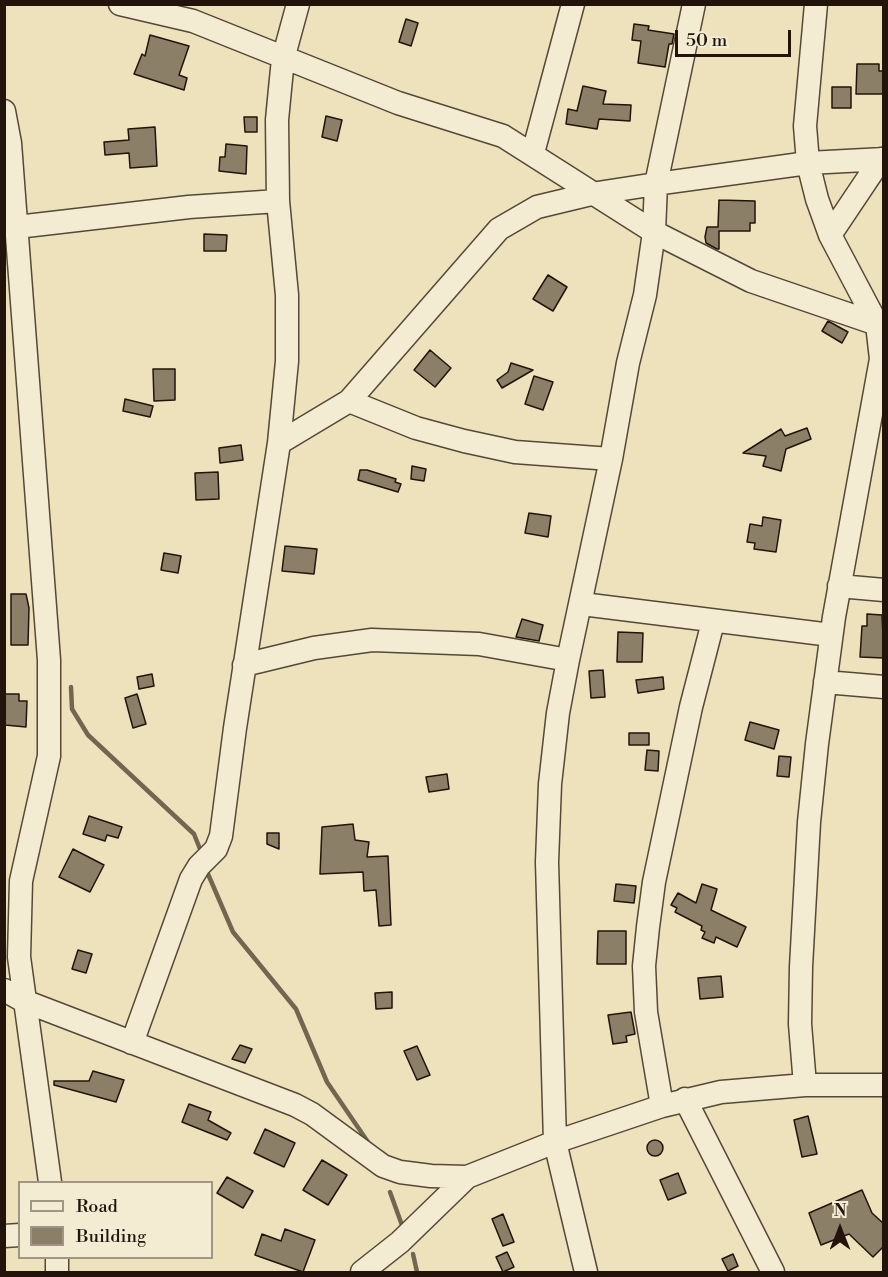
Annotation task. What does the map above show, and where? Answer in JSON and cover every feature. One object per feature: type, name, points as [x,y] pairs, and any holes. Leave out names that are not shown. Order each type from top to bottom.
[{"type":"street","points":[[120,4],[193,21],[283,59],[398,103],[503,136],[654,232],[751,281],[877,324]]},
{"type":"street","points":[[132,1043],[191,879],[199,866],[216,849],[221,836],[244,665],[279,443],[287,361],[287,295],[278,201],[277,120],[283,59],[297,4]]},
{"type":"street","points":[[533,153],[573,4]]},
{"type":"street","points":[[586,1272],[555,1142],[547,862],[550,784],[558,713],[611,459],[628,363],[645,295],[654,232],[656,184],[694,4]]},
{"type":"street","points":[[805,1085],[800,1024],[809,822],[831,635],[883,358],[877,324],[830,235],[808,164],[805,126],[816,4]]},
{"type":"street","points":[[4,111],[10,143],[17,227],[49,660],[49,756],[21,880],[19,957],[14,996],[50,1181]]},
{"type":"street","points":[[279,443],[349,401],[499,229],[537,207],[591,194],[656,184],[858,158],[883,159]]},
{"type":"street","points":[[830,235],[854,195],[883,159]]},
{"type":"street","points":[[17,227],[189,207],[278,201]]},
{"type":"street","points":[[349,401],[416,428],[464,441],[515,452],[611,459]]},
{"type":"street","points":[[839,586],[884,590]]},
{"type":"street","points":[[582,604],[831,635]]},
{"type":"street","points":[[662,1106],[646,1011],[644,966],[648,927],[654,882],[691,707],[713,622]]},
{"type":"street","points":[[244,665],[315,648],[372,640],[488,645],[568,660]]},
{"type":"street","points":[[825,682],[884,687]]},
{"type":"street","points":[[14,996],[295,1105],[312,1114],[390,1170],[430,1176],[467,1177]]},
{"type":"street","points":[[362,1272],[400,1242],[467,1177],[555,1142],[685,1099],[721,1092],[805,1085],[884,1085]]},
{"type":"street","points":[[685,1099],[773,1272]]},
{"type":"building","points":[[406,19],[418,23],[411,46],[399,42]]},
{"type":"building","points":[[634,24],[649,26],[648,30],[674,34],[672,44],[669,44],[665,67],[638,63],[641,41],[632,40]]},
{"type":"building","points":[[150,35],[189,46],[179,75],[187,78],[184,90],[134,74],[142,54],[145,56]]},
{"type":"building","points":[[857,64],[879,64],[879,71],[884,71],[884,94],[856,94]]},
{"type":"building","points":[[583,86],[606,91],[603,104],[631,105],[630,121],[599,119],[597,129],[566,124],[568,109],[577,111]]},
{"type":"building","points":[[832,87],[851,87],[851,108],[832,108]]},
{"type":"building","points":[[326,116],[342,120],[337,141],[322,137]]},
{"type":"building","points":[[244,117],[257,117],[257,132],[245,132]]},
{"type":"building","points":[[155,127],[157,166],[130,168],[129,153],[105,155],[104,142],[129,140],[128,129]]},
{"type":"building","points":[[226,144],[247,146],[246,174],[219,171],[220,157],[225,157]]},
{"type":"building","points":[[719,200],[755,201],[755,223],[750,223],[750,231],[719,231],[719,249],[717,249],[706,243],[705,237],[707,227],[718,227]]},
{"type":"building","points":[[204,234],[227,235],[226,251],[204,251]]},
{"type":"building","points":[[548,275],[567,287],[553,311],[533,299]]},
{"type":"building","points":[[828,321],[848,332],[842,343],[822,331]]},
{"type":"building","points":[[430,350],[451,368],[435,387],[414,370]]},
{"type":"building","points":[[511,363],[533,370],[502,388],[497,380],[508,372]]},
{"type":"building","points":[[153,369],[175,369],[175,400],[154,401]]},
{"type":"building","points":[[534,376],[553,382],[543,410],[525,404]]},
{"type":"building","points":[[125,399],[153,406],[150,417],[123,411]]},
{"type":"building","points":[[807,428],[811,439],[786,449],[781,471],[763,466],[766,456],[743,453],[781,429],[785,436]]},
{"type":"building","points":[[241,445],[243,460],[220,463],[219,448]]},
{"type":"building","points":[[412,466],[426,469],[424,481],[411,479]]},
{"type":"building","points":[[360,470],[396,479],[395,482],[401,484],[398,492],[358,480]]},
{"type":"building","points":[[218,472],[219,499],[196,500],[195,473]]},
{"type":"building","points":[[529,513],[551,516],[548,537],[525,533]]},
{"type":"building","points":[[763,517],[781,520],[776,552],[754,549],[755,543],[747,542],[750,524],[762,526]]},
{"type":"building","points":[[285,546],[317,549],[314,574],[282,571]]},
{"type":"building","points":[[164,553],[181,556],[178,573],[161,570]]},
{"type":"building","points":[[11,594],[26,594],[29,608],[28,645],[11,645]]},
{"type":"building","points":[[867,614],[882,615],[884,658],[860,657],[862,626],[867,626]]},
{"type":"building","points":[[522,619],[543,625],[539,641],[516,637]]},
{"type":"building","points":[[618,632],[643,633],[642,662],[617,662]]},
{"type":"building","points":[[603,670],[605,697],[591,698],[589,671]]},
{"type":"building","points":[[152,674],[154,686],[139,689],[137,677]]},
{"type":"building","points":[[663,677],[664,689],[638,693],[636,680]]},
{"type":"building","points":[[4,694],[19,694],[19,701],[27,701],[26,727],[5,725]]},
{"type":"building","points":[[137,694],[146,724],[133,728],[125,698]]},
{"type":"building","points":[[750,722],[779,730],[774,749],[745,740]]},
{"type":"building","points":[[629,733],[649,733],[649,745],[629,745]]},
{"type":"building","points":[[647,750],[659,751],[658,771],[645,770]]},
{"type":"building","points":[[779,756],[791,757],[789,777],[777,776]]},
{"type":"building","points":[[447,774],[449,789],[429,792],[426,777]]},
{"type":"building","points":[[89,816],[122,827],[118,838],[107,835],[105,841],[83,834]]},
{"type":"building","points":[[353,824],[355,840],[369,842],[367,857],[388,856],[391,925],[379,926],[376,890],[364,891],[363,872],[320,874],[322,827]]},
{"type":"building","points":[[267,833],[279,833],[279,849],[267,844]]},
{"type":"building","points":[[73,849],[104,865],[90,892],[59,877]]},
{"type":"building","points":[[616,884],[636,886],[634,903],[614,901]]},
{"type":"building","points":[[702,884],[717,889],[711,910],[746,927],[737,947],[716,937],[714,943],[702,938],[705,932],[701,930],[702,926],[675,912],[677,908],[671,905],[678,893],[696,903]]},
{"type":"building","points":[[598,931],[626,931],[626,964],[597,964]]},
{"type":"building","points":[[78,950],[92,954],[86,973],[72,969]]},
{"type":"building","points":[[721,976],[723,997],[700,999],[698,978]]},
{"type":"building","points":[[392,992],[392,1008],[376,1009],[375,993]]},
{"type":"building","points":[[631,1012],[635,1034],[626,1036],[627,1042],[613,1044],[608,1015]]},
{"type":"building","points":[[240,1045],[252,1049],[245,1063],[232,1059]]},
{"type":"building","points":[[417,1046],[430,1075],[417,1080],[404,1051]]},
{"type":"building","points":[[93,1071],[124,1080],[116,1102],[54,1085],[54,1081],[89,1081]]},
{"type":"building","points":[[189,1104],[211,1112],[208,1120],[231,1133],[227,1140],[182,1122]]},
{"type":"building","points":[[808,1116],[817,1154],[802,1157],[794,1120]]},
{"type":"building","points":[[265,1129],[295,1143],[284,1167],[254,1153]]},
{"type":"building","points":[[655,1140],[661,1142],[663,1148],[661,1154],[655,1156],[649,1154],[647,1148],[649,1142]]},
{"type":"building","points":[[322,1160],[347,1175],[328,1205],[303,1190]]},
{"type":"building","points":[[678,1173],[686,1193],[668,1200],[660,1180]]},
{"type":"building","points":[[227,1177],[253,1191],[243,1208],[217,1193]]},
{"type":"building","points":[[862,1190],[872,1213],[884,1224],[884,1246],[873,1257],[849,1234],[821,1245],[809,1213]]},
{"type":"building","points":[[503,1214],[514,1242],[503,1246],[492,1219]]},
{"type":"building","points":[[285,1229],[315,1240],[303,1272],[255,1255],[262,1234],[281,1241]]},
{"type":"building","points":[[507,1252],[514,1267],[503,1272],[496,1257]]},
{"type":"building","points":[[733,1254],[738,1266],[728,1271],[722,1259]]},
{"type":"waterway","points":[[71,687],[72,709],[88,735],[194,834],[202,854]]},
{"type":"waterway","points":[[208,874],[233,932],[296,1009],[327,1082],[370,1145]]},
{"type":"waterway","points":[[390,1192],[403,1228]]},
{"type":"waterway","points":[[413,1254],[417,1272]]}]
